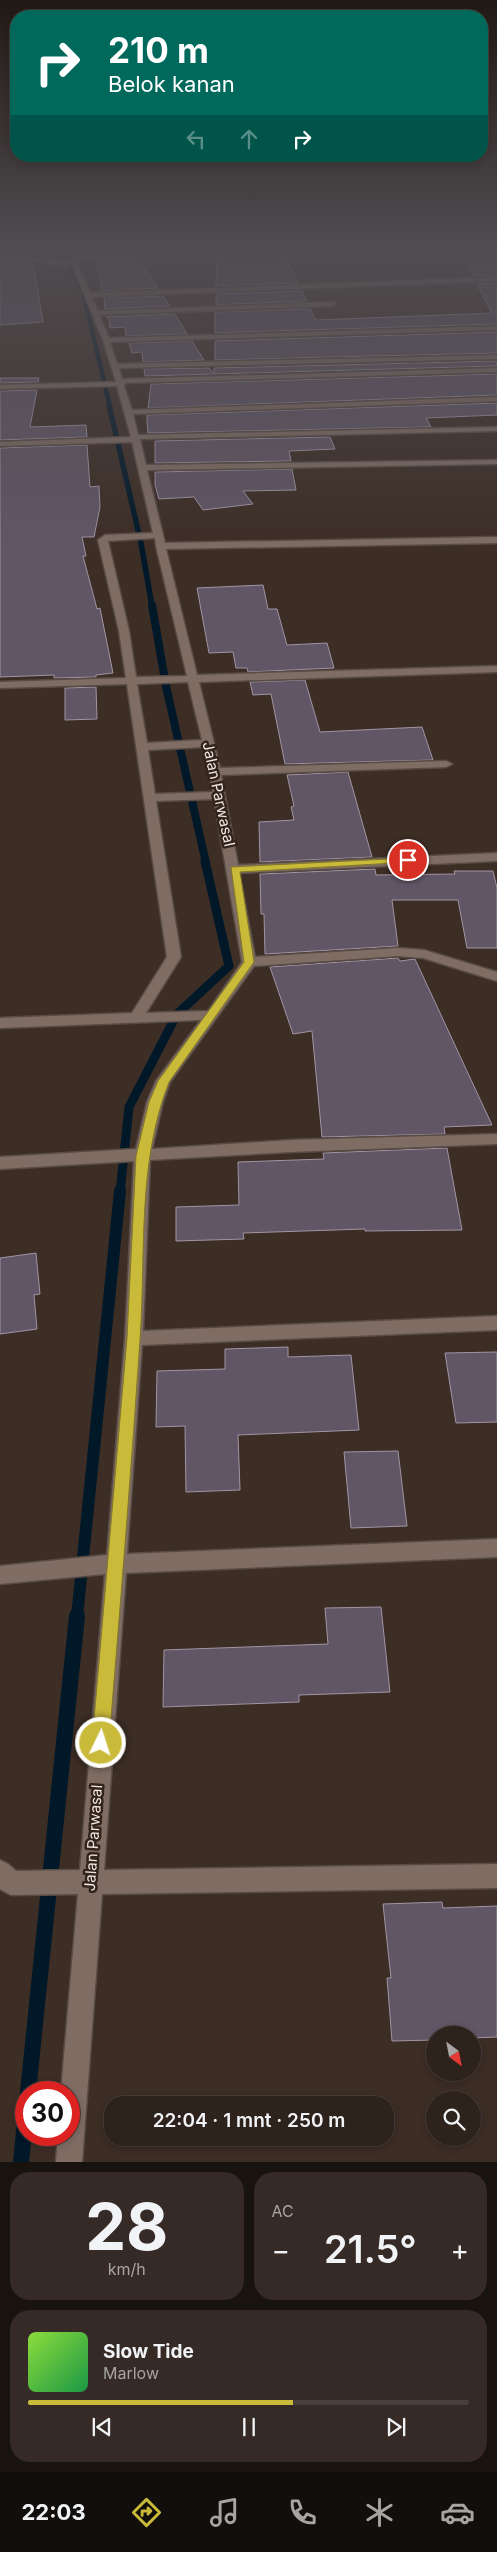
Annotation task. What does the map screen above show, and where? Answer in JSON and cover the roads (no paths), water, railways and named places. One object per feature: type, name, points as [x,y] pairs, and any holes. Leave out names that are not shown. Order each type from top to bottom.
[{"type":"street","name":"Jalan Parwasal","points":[[69,2162],[79,1882],[115,1564],[134,1338],[136,1156],[163,1081],[213,1015],[249,962],[234,869],[215,772],[208,743],[185,679],[143,468],[133,439],[129,412],[109,352]]},
{"type":"street","points":[[0,386],[94,386],[117,379],[497,356]]},
{"type":"street","points":[[117,379],[497,370]]},
{"type":"street","points":[[129,412],[497,399]]},
{"type":"street","points":[[0,444],[497,429]]},
{"type":"street","points":[[143,468],[497,462]]},
{"type":"street","points":[[136,1018],[174,957],[124,631],[103,543],[105,538],[130,536],[156,539],[497,540]]},
{"type":"street","points":[[0,686],[497,669]]},
{"type":"street","points":[[142,747],[208,743]]},
{"type":"street","points":[[215,772],[446,764]]},
{"type":"street","points":[[150,798],[220,795]]},
{"type":"street","points":[[234,869],[497,857]]},
{"type":"street","points":[[249,962],[398,952],[424,954],[497,978]]},
{"type":"street","points":[[0,1023],[213,1015]]},
{"type":"street","points":[[0,1163],[291,1146],[497,1139]]},
{"type":"street","points":[[134,1338],[497,1323]]},
{"type":"street","points":[[0,1575],[32,1573],[91,1565],[497,1548]]},
{"type":"street","points":[[6,1877],[79,1882],[497,1876]]},
{"type":"waterway","points":[[97,352],[110,407]]},
{"type":"waterway","points":[[109,405],[141,543],[152,606]]},
{"type":"waterway","points":[[152,605],[166,686],[206,863]]},
{"type":"waterway","points":[[120,1193],[129,1107],[177,1014],[229,966],[205,861]]},
{"type":"waterway","points":[[77,1617],[120,1191]]},
{"type":"waterway","points":[[29,2081],[77,1616]]},
{"type":"waterway","points":[[21,2162],[23,2146]]}]
